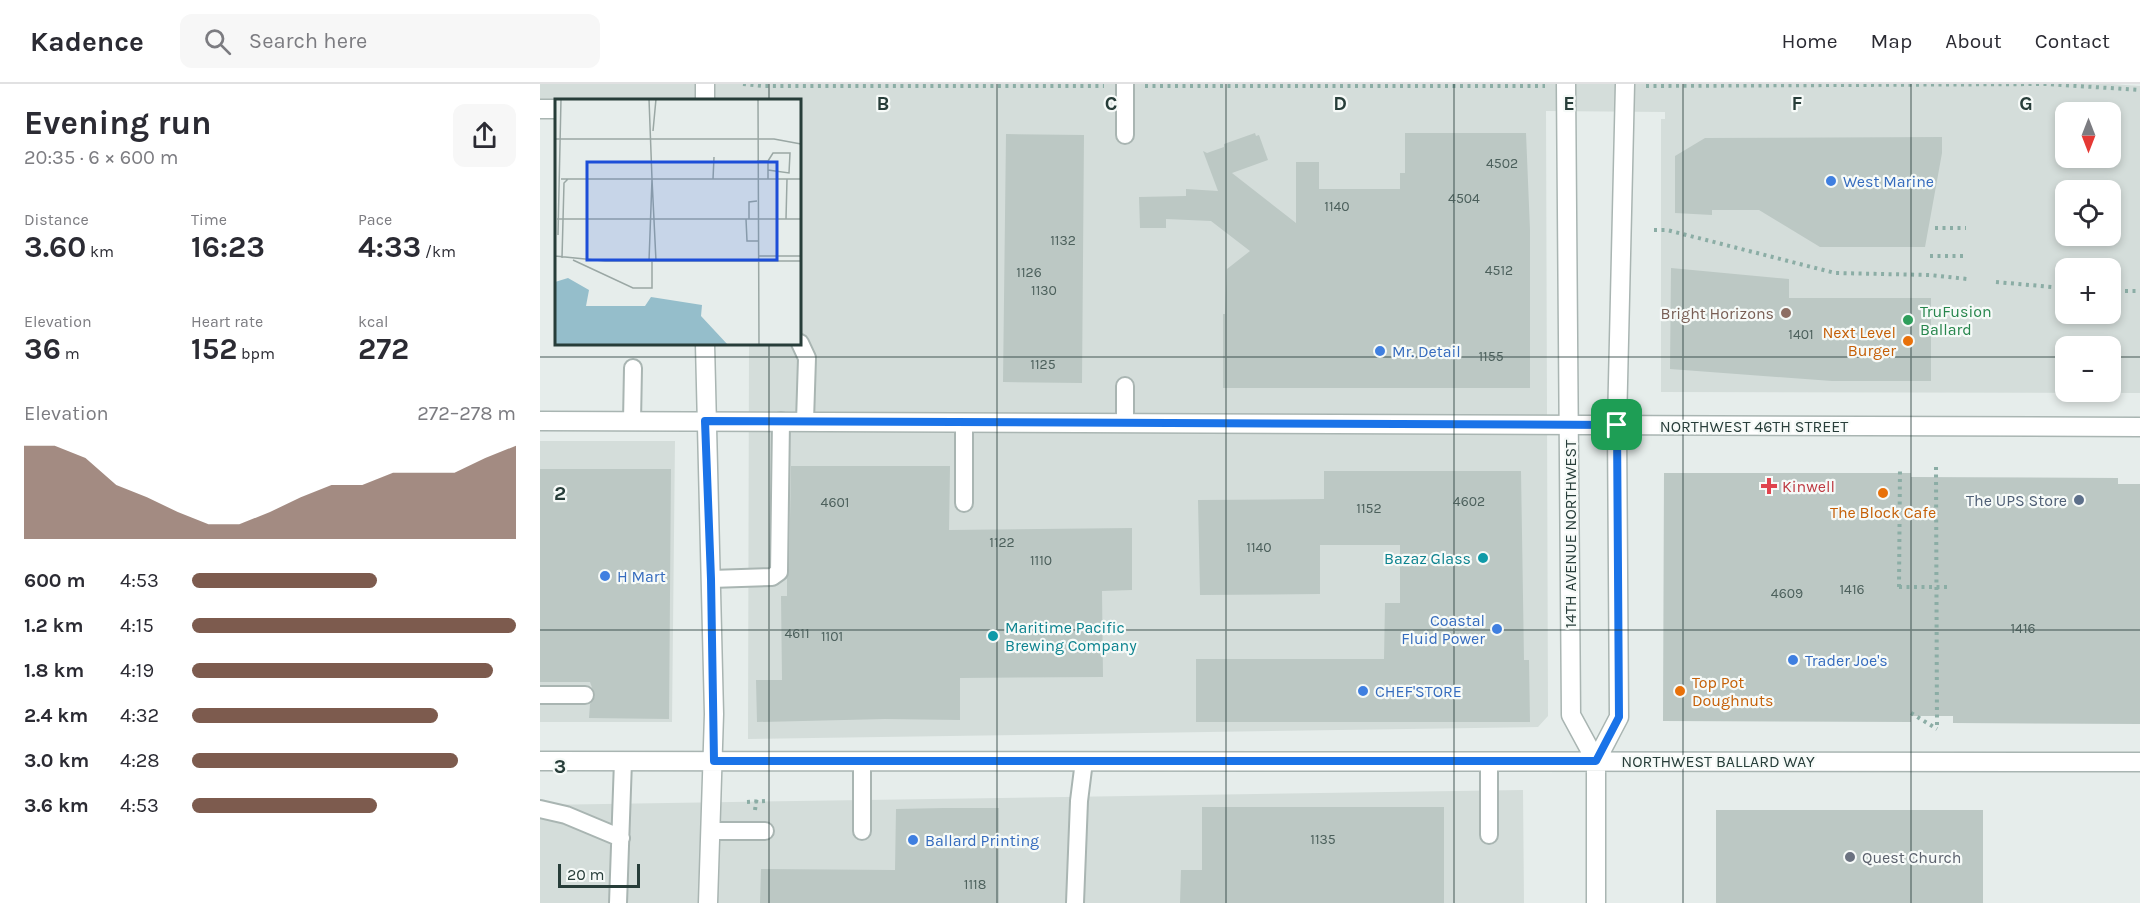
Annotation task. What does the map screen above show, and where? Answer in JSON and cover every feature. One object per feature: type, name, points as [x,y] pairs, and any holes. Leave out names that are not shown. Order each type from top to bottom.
[{"type":"street","name":"14TH AVENUE NORTHWEST","points":[[1566,85],[1571,715],[1596,761]]},
{"type":"street","name":"14TH AVENUE NORTHWEST","points":[[1596,903],[1596,761],[1619,717],[1617,425],[1625,85]]},
{"type":"street","points":[[705,345],[714,761],[708,903]]},
{"type":"street","name":"NORTHWEST 46TH STREET","points":[[540,422],[806,421],[2140,427]]},
{"type":"street","name":"NORTHWEST BALLARD WAY","points":[[540,761],[2140,762]]},
{"type":"lane","points":[[1125,85],[1125,135]]},
{"type":"lane","points":[[801,345],[807,358],[806,421]]},
{"type":"lane","points":[[632,421],[633,368]]},
{"type":"lane","points":[[1125,386],[1125,423]]},
{"type":"lane","points":[[711,579],[772,578],[779,572],[781,421]]},
{"type":"lane","points":[[964,422],[964,503]]},
{"type":"lane","points":[[540,694],[585,694]]},
{"type":"lane","points":[[618,903],[623,761]]},
{"type":"lane","points":[[862,761],[862,831]]},
{"type":"lane","points":[[1075,903],[1079,801],[1084,761]]},
{"type":"lane","points":[[1489,761],[1489,835]]},
{"type":"lane","points":[[540,809],[566,815],[621,838]]},
{"type":"lane","points":[[710,831],[765,831]]},
{"type":"path","points":[[743,84],[762,86],[1566,85]]},
{"type":"path","points":[[1625,85],[2047,84],[2140,90]]},
{"type":"path","points":[[1935,228],[1966,228]]},
{"type":"path","points":[[1654,230],[1666,231],[1835,273],[1930,275],[1967,279]]},
{"type":"path","points":[[1930,256],[1964,256]]},
{"type":"path","points":[[1996,282],[2055,287]]},
{"type":"path","points":[[2121,291],[2140,291]]},
{"type":"path","points":[[1900,467],[1899,587],[1950,587]]},
{"type":"path","points":[[1911,712],[1937,729],[1936,467]]},
{"type":"path","points":[[755,811],[757,799]]},
{"type":"path","points":[[747,802],[757,799],[765,801]]},
{"type":"shaded area","points":[[540,84],[2111,84],[2140,86],[2140,393],[2121,393],[2121,336],[2055,336],[2055,393],[1661,392],[1661,119],[1665,119],[1665,112],[1546,111],[1548,716],[1538,727],[748,739],[749,345],[801,345],[801,99],[555,99],[555,102],[540,102]]},
{"type":"shaded area","name":"H Mart","points":[[540,441],[675,441],[672,722],[540,722]]},
{"type":"shaded area","points":[[1523,790],[1524,903],[540,903],[540,805]]},
{"type":"building","points":[[1255,133],[1256,136],[1259,135],[1268,160],[1232,173],[1296,223],[1296,162],[1319,162],[1319,189],[1400,189],[1400,173],[1405,173],[1405,133],[1526,133],[1530,230],[1530,388],[1223,388],[1223,314],[1225,314],[1227,269],[1250,251],[1211,221],[1166,219],[1166,228],[1140,228],[1139,197],[1186,196],[1186,189],[1218,191],[1203,151],[1207,153]]},
{"type":"building","points":[[1006,134],[1084,135],[1082,383],[1003,382]]},
{"type":"building","name":"West Marine","points":[[1942,137],[1942,153],[1925,247],[1820,247],[1759,210],[1712,210],[1712,215],[1675,213],[1675,156],[1705,138]]},
{"type":"building","points":[[1671,268],[1789,279],[1789,298],[1931,298],[1931,381],[1832,381],[1670,369]]},
{"type":"building","points":[[791,466],[950,466],[949,530],[1132,528],[1132,590],[1102,591],[1103,677],[960,678],[960,720],[757,722],[756,680],[782,680],[781,596],[787,596],[789,572]]},
{"type":"building","name":"H Mart","points":[[540,469],[671,469],[669,719],[589,718],[590,704],[595,696],[590,682],[540,682]]},
{"type":"building","points":[[1324,471],[1521,471],[1524,660],[1529,660],[1530,722],[1196,722],[1196,659],[1384,659],[1385,603],[1400,603],[1400,545],[1320,545],[1320,594],[1200,595],[1198,500],[1324,499]]},
{"type":"building","points":[[1664,473],[1911,473],[1911,477],[2118,478],[2118,484],[2140,484],[2140,724],[1953,723],[1953,716],[1911,716],[1911,722],[1663,721]]},
{"type":"building","points":[[1202,807],[1444,807],[1444,903],[1180,903],[1181,870],[1202,870]]},
{"type":"building","points":[[999,808],[999,903],[760,903],[761,869],[895,870],[896,809]]},
{"type":"building","name":"Quest Church","points":[[1716,810],[1983,810],[1983,903],[1716,903]]},
{"type":"place","name":"West Marine","points":[[1831,181]]},
{"type":"place","name":"Bright Horizons","points":[[1786,313]]},
{"type":"place","name":"TruFusion Ballard","points":[[1908,320]]},
{"type":"place","name":"Next Level Burger","points":[[1908,341]]},
{"type":"place","name":"Mr. Detail","points":[[1380,351]]},
{"type":"place","name":"Kinwell","points":[[1769,486]]},
{"type":"place","name":"The Block Cafe","points":[[1883,493]]},
{"type":"place","name":"The UPS Store","points":[[2079,500]]},
{"type":"place","name":"Bazaz Glass","points":[[1483,558]]},
{"type":"place","name":"H Mart","points":[[605,576]]},
{"type":"place","name":"Coastal Fluid Power","points":[[1497,629]]},
{"type":"place","name":"Maritime Pacific Brewing Company","points":[[993,636]]},
{"type":"place","name":"Trader Joe's","points":[[1793,660]]},
{"type":"place","name":"CHEF'STORE","points":[[1363,691]]},
{"type":"place","name":"Top Pot Doughnuts","points":[[1680,691]]},
{"type":"place","name":"Ballard Printing","points":[[913,840]]},
{"type":"place","name":"Quest Church","points":[[1850,857]]},
{"type":"route","points":[[705,421],[1617,425],[1619,717],[1596,761],[714,761],[711,579],[705,421]]}]
